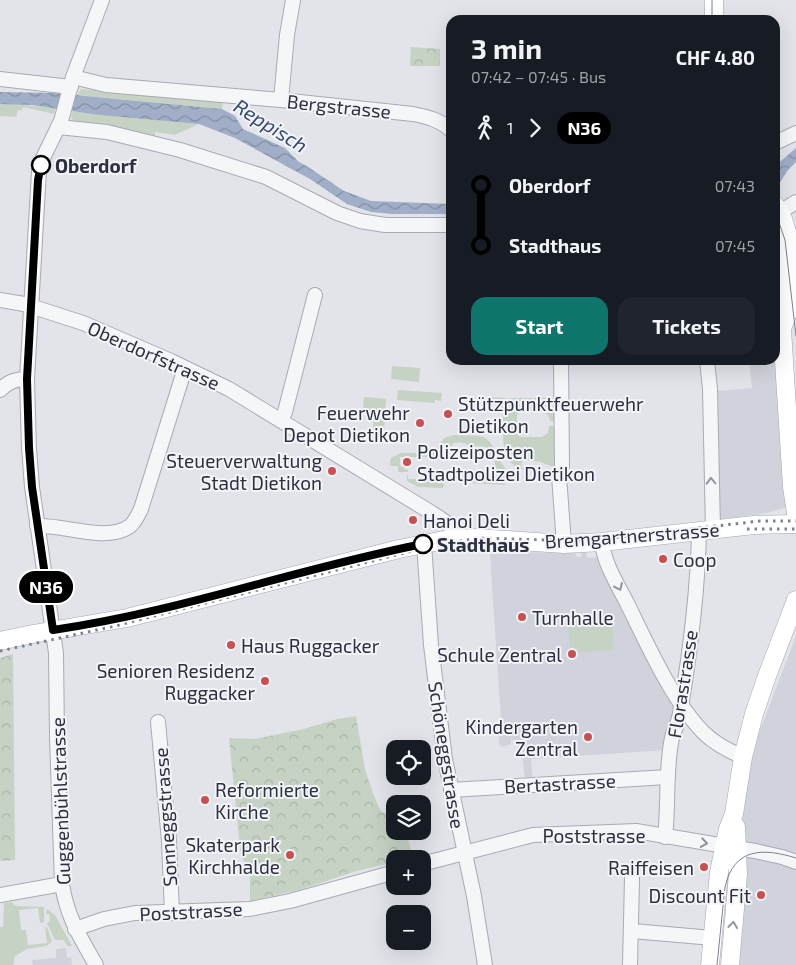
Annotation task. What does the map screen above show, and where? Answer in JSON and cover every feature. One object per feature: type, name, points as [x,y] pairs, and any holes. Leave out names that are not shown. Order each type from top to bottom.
[{"type":"main road","points":[[714,0],[714,15]]},
{"type":"main road","points":[[780,234],[788,205]]},
{"type":"main road","points":[[780,302],[791,314],[782,329],[792,487],[796,513]]},
{"type":"main road","name":"Bremgartnerstrasse","points":[[0,642],[53,630],[127,618],[337,564],[424,544],[461,538],[564,544],[602,542],[754,525],[796,524]]},
{"type":"main road","points":[[710,965],[720,872],[731,847],[736,829],[734,814],[743,757],[764,684],[796,600]]},
{"type":"main road","points":[[730,965],[738,874],[731,847]]},
{"type":"street","points":[[32,307],[39,171],[60,121],[102,0]]},
{"type":"street","points":[[281,100],[287,35],[293,0]]},
{"type":"street","name":"Bergstrasse","points":[[0,79],[71,85],[106,84],[281,100],[420,115],[442,122],[446,126]]},
{"type":"street","points":[[60,121],[180,150],[266,177],[337,213],[360,221],[385,225],[446,225]]},
{"type":"street","points":[[780,140],[796,132]]},
{"type":"street","points":[[281,420],[285,412],[315,294]]},
{"type":"street","name":"Oberdorfstrasse","points":[[0,300],[14,302],[83,323],[229,389],[441,518],[461,538]]},
{"type":"street","name":"Guggenbühlstrasse","points":[[32,307],[27,379],[30,458],[37,526],[56,653],[62,884],[65,904],[75,929],[96,965]]},
{"type":"street","points":[[561,365],[562,466],[559,476],[564,544]]},
{"type":"street","name":"Florastrasse","points":[[665,837],[672,738],[680,715],[697,582],[706,531],[710,398],[707,365]]},
{"type":"street","points":[[37,526],[95,533],[111,532],[130,526],[141,509],[185,368]]},
{"type":"street","points":[[0,390],[7,383],[18,379],[27,379]]},
{"type":"street","points":[[602,542],[603,554],[644,637],[681,705],[704,733],[721,746],[743,757]]},
{"type":"street","name":"Schöneggstrasse","points":[[424,544],[435,686],[451,790],[474,896],[485,965]]},
{"type":"street","name":"Sonneggstrasse","points":[[158,722],[172,913]]},
{"type":"street","name":"Bertastrasse","points":[[451,790],[668,777]]},
{"type":"street","name":"Poststrasse","points":[[431,861],[533,835],[636,831],[731,847],[782,857],[796,862]]},
{"type":"street","name":"Poststrasse","points":[[75,929],[104,919],[135,913],[250,909],[290,901],[386,874]]},
{"type":"street","points":[[630,965],[632,878]]},
{"type":"street","points":[[0,895],[62,884]]},
{"type":"street","points":[[632,931],[713,938]]},
{"type":"shaded area","points":[[750,365],[777,365],[787,507],[767,513],[708,521],[705,392],[752,388]]},
{"type":"shaded area","name":"Schule Zentral","points":[[490,550],[516,552],[575,553],[577,557],[581,557],[582,552],[586,552],[587,558],[601,557],[677,706],[666,750],[533,759],[531,760],[533,781],[525,782],[521,740],[511,740],[511,744],[502,747],[499,744],[499,735],[502,733],[492,587]]},
{"type":"shaded area","points":[[796,636],[796,965],[734,965],[740,831],[746,779],[759,733]]},
{"type":"shaded area","points":[[66,948],[67,958],[71,957],[72,965],[33,965],[32,960],[56,958],[56,949]]},
{"type":"green space","points":[[411,47],[440,49],[440,66],[410,66]]},
{"type":"green space","points":[[81,89],[223,101],[222,109],[77,95]]},
{"type":"green space","points":[[0,104],[55,108],[54,114],[23,107],[22,110],[18,110],[16,117],[0,116]]},
{"type":"green space","points":[[73,111],[199,124],[175,135],[155,132],[155,139],[147,137],[147,134],[74,122],[71,117]]},
{"type":"green space","points":[[392,366],[420,368],[419,382],[391,379]]},
{"type":"green space","points":[[398,390],[442,393],[441,401],[435,400],[435,403],[397,400]]},
{"type":"green space","points":[[364,397],[386,399],[384,431],[373,430],[374,414],[363,413]]},
{"type":"green space","points":[[490,397],[508,400],[510,398],[546,398],[547,407],[555,409],[557,417],[554,417],[554,421],[550,421],[548,415],[543,412],[521,411],[517,415],[517,424],[503,424],[500,405]]},
{"type":"green space","points":[[549,426],[557,428],[557,469],[541,462],[523,460],[522,468],[545,474],[521,469],[515,466],[505,452],[503,427],[517,427],[517,434],[520,437],[542,437],[548,433]]},
{"type":"green space","points":[[454,435],[486,438],[494,448],[497,456],[487,456],[486,447],[458,443],[452,444],[452,446],[443,446],[442,454],[446,455],[446,457],[400,457],[400,466],[408,470],[408,472],[398,472],[398,466],[390,466],[391,458],[401,453],[433,452],[444,438]]},
{"type":"green space","points":[[495,459],[499,459],[505,468],[505,485],[471,483],[471,480],[503,480],[503,472],[498,472],[498,469],[495,469]]},
{"type":"green space","points":[[407,475],[408,479],[447,479],[447,483],[444,483],[443,488],[418,487],[407,481]]},
{"type":"green space","points":[[612,621],[614,650],[570,653],[568,624]]},
{"type":"green space","points":[[13,654],[15,860],[0,861],[0,658]]},
{"type":"green space","points":[[356,716],[365,769],[380,810],[386,814],[386,840],[408,840],[411,850],[386,850],[386,864],[353,872],[299,890],[250,901],[250,869],[241,857],[229,738],[254,739],[304,729],[337,719]]},
{"type":"green space","points":[[11,902],[16,906],[44,907],[44,922],[40,923],[38,908],[19,910],[21,930],[26,930],[28,945],[47,943],[45,926],[48,929],[52,942],[46,946],[27,949],[15,956],[13,965],[0,965],[0,927],[3,927],[4,903]]},
{"type":"green space","points":[[47,909],[55,915],[72,946],[67,946],[64,940],[55,940],[47,923],[50,921],[49,914],[46,914]]},
{"type":"water","points":[[0,92],[54,93],[222,109],[235,116],[243,129],[285,148],[299,162],[344,191],[371,201],[446,204],[446,214],[371,212],[347,204],[310,179],[235,138],[199,124],[99,115],[32,105],[0,104]]},
{"type":"water","points":[[796,148],[796,162],[780,182],[780,162]]},
{"type":"tram line","points":[[712,0],[712,15]]},
{"type":"tram line","points":[[780,226],[785,240],[796,336]]},
{"type":"tram line","points":[[717,965],[725,887],[729,874],[735,864],[743,858],[762,852],[796,858]]},
{"type":"railway","points":[[0,651],[115,626],[424,548],[477,538],[584,541],[760,521],[796,521]]},
{"type":"railway","points":[[747,529],[796,529]]},
{"type":"bus line","name":"N36","points":[[41,165],[38,180],[27,379],[32,487],[53,630],[127,618],[399,548],[423,544]]},
{"type":"place","name":"Oberdorf","points":[[41,165]]},
{"type":"place","name":"Stützpunktfeuerwehr Dietikon","points":[[448,414]]},
{"type":"place","name":"Feuerwehr Depot Dietikon","points":[[420,423]]},
{"type":"place","name":"Polizeiposten Stadtpolizei Dietikon","points":[[407,462]]},
{"type":"place","name":"Steuerverwaltung Stadt Dietikon","points":[[332,471]]},
{"type":"place","name":"Hanoi Deli","points":[[413,520]]},
{"type":"place","name":"Stadthaus","points":[[423,544]]},
{"type":"place","name":"Coop","points":[[663,559]]},
{"type":"place","name":"Turnhalle","points":[[522,617]]},
{"type":"place","name":"Haus Ruggacker","points":[[231,645]]},
{"type":"place","name":"Schule Zentral","points":[[572,654]]},
{"type":"place","name":"Senioren Residenz Ruggacker","points":[[265,681]]},
{"type":"place","name":"Kindergarten Zentral","points":[[588,737]]},
{"type":"place","name":"Reformierte Kirche","points":[[205,800]]},
{"type":"place","name":"Skaterpark Kirchhalde","points":[[290,855]]},
{"type":"place","name":"Raiffeisen","points":[[704,867]]},
{"type":"place","name":"Discount Fit","points":[[761,895]]},
{"type":"water label","name":"Reppisch","points":[[271,125]]}]
